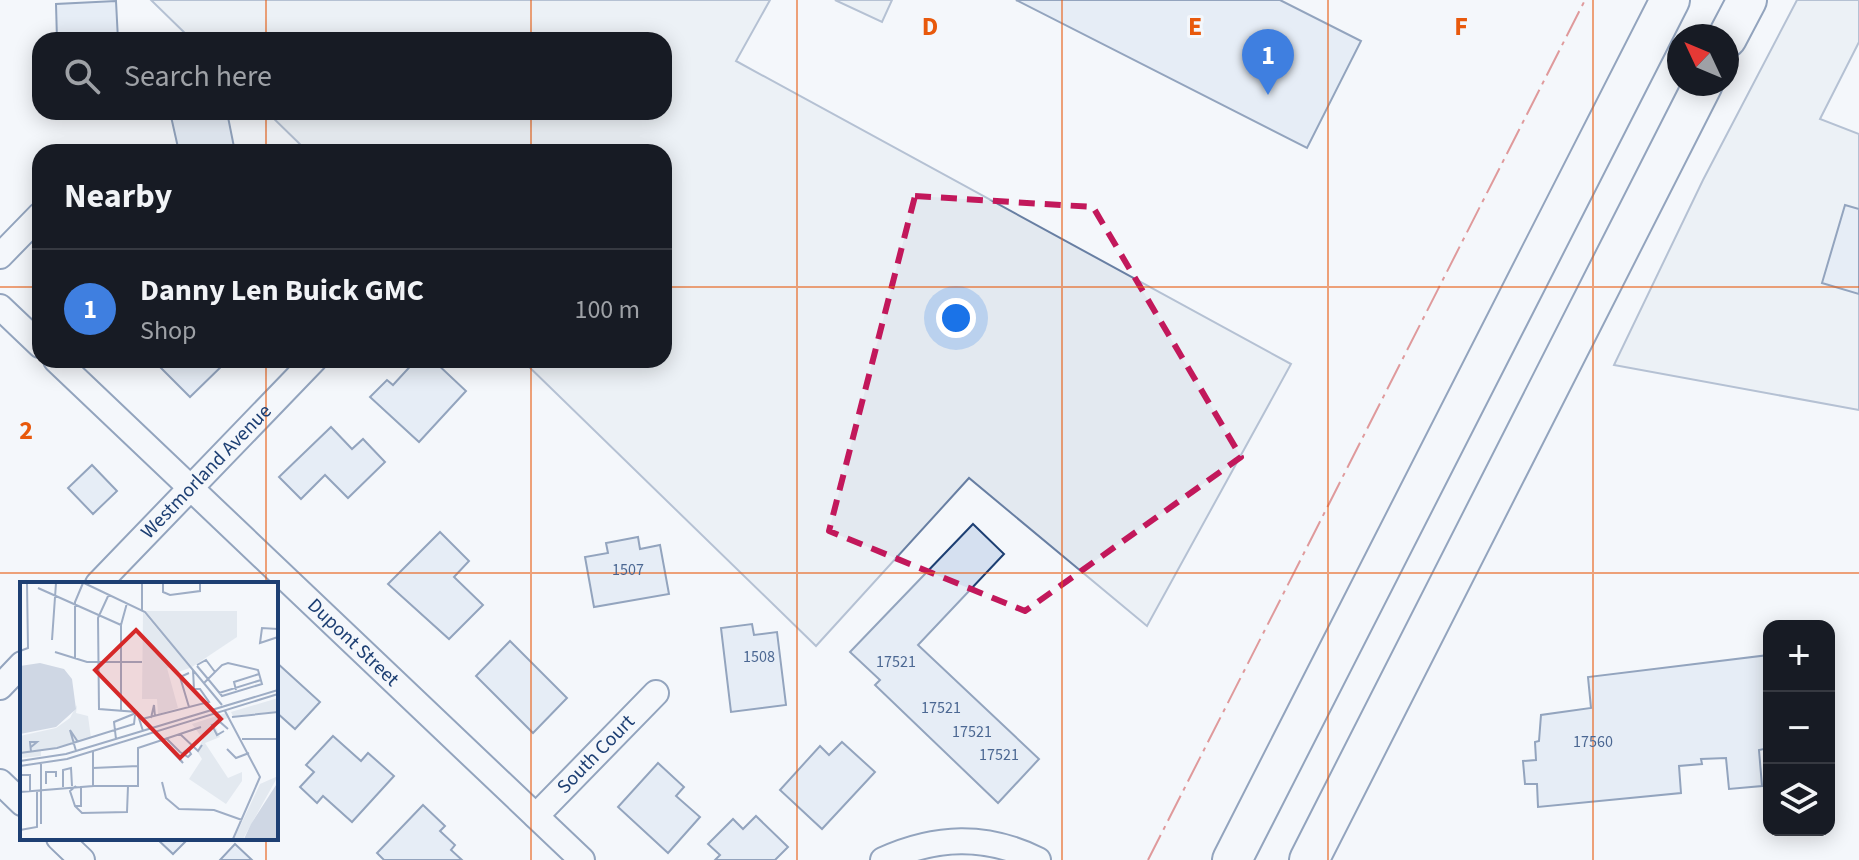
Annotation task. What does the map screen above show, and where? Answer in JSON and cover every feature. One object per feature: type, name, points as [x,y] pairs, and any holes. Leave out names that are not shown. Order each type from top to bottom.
[{"type":"main road","points":[[1232,860],[1246,843],[1670,0]]},
{"type":"main road","points":[[1734,24],[1747,0]]},
{"type":"main road","points":[[1309,860],[1697,96]]},
{"type":"street","points":[[0,256],[32,223]]},
{"type":"street","points":[[0,307],[32,337]]},
{"type":"street","name":"Dupont Street","points":[[65,368],[582,860]]},
{"type":"street","name":"Westmorland Avenue","points":[[100,582],[306,368]]},
{"type":"street","points":[[0,687],[20,666]]},
{"type":"street","name":"South Court","points":[[536,816],[656,693]]},
{"type":"street","points":[[0,782],[20,801]]},
{"type":"street","points":[[61,840],[82,860]]},
{"type":"street","points":[[883,860],[952,840],[987,840],[1015,848],[1038,860]]},
{"type":"highlighted area","points":[[915,196],[1093,207],[1241,457],[1025,611],[829,531]]},
{"type":"shaded area","points":[[151,0],[770,0],[736,61],[1291,364],[1147,626],[969,478],[816,646],[530,368],[672,368],[672,144],[300,144],[275,120],[672,120],[672,32],[184,32]]},
{"type":"shaded area","points":[[835,0],[892,0],[882,22]]},
{"type":"shaded area","points":[[1797,0],[1859,0],[1859,42],[1820,119],[1859,134],[1859,410],[1614,365],[1703,180]]},
{"type":"building","points":[[1016,0],[1280,0],[1361,41],[1307,148]]},
{"type":"building","points":[[116,1],[118,32],[57,32],[56,4]]},
{"type":"building","points":[[172,120],[229,120],[233,144],[177,144]]},
{"type":"building","points":[[1845,205],[1859,209],[1859,294],[1822,283]]},
{"type":"building","points":[[161,368],[220,368],[190,397]]},
{"type":"building","points":[[409,368],[442,368],[466,391],[419,442],[370,397],[387,380],[393,385]]},
{"type":"building","points":[[331,427],[352,449],[363,439],[385,462],[348,498],[325,475],[301,499],[279,477]]},
{"type":"building","points":[[92,465],[117,491],[93,514],[68,488]]},
{"type":"building","points":[[973,524],[1004,554],[918,645],[1039,759],[998,803],[875,685],[880,680],[850,652]]},
{"type":"building","points":[[440,532],[469,561],[454,577],[483,605],[449,639],[388,584]]},
{"type":"building","points":[[638,537],[640,549],[660,545],[669,594],[594,607],[585,557],[608,553],[606,543]]},
{"type":"building","points":[[752,624],[754,635],[777,632],[786,705],[731,712],[721,628]]},
{"type":"building","points":[[510,641],[567,698],[533,733],[476,676]]},
{"type":"building","points":[[1763,656],[1763,749],[1759,750],[1762,786],[1729,789],[1726,758],[1701,759],[1702,764],[1679,766],[1681,793],[1538,807],[1537,784],[1525,784],[1523,761],[1536,760],[1535,742],[1539,741],[1541,715],[1591,708],[1588,677]]},
{"type":"building","points":[[278,664],[320,702],[295,729],[278,714]]},
{"type":"building","points":[[333,736],[361,761],[368,753],[394,776],[352,822],[323,796],[317,803],[300,787],[314,772],[306,765]]},
{"type":"building","points":[[842,742],[875,772],[822,829],[780,790],[820,746],[829,755]]},
{"type":"building","points":[[658,763],[684,787],[676,796],[700,817],[668,853],[618,807]]},
{"type":"building","points":[[423,805],[445,826],[440,831],[455,845],[451,850],[462,860],[384,860],[377,853]]},
{"type":"building","points":[[756,816],[788,847],[775,860],[715,860],[720,855],[708,844],[733,819],[743,829]]},
{"type":"building","points":[[158,840],[187,840],[173,854]]},
{"type":"building","points":[[235,844],[252,860],[220,860]]},
{"type":"power","points":[[1148,860],[1585,0]]},
{"type":"place","name":"Danny Len Buick GMC","points":[[1268,95]]}]
